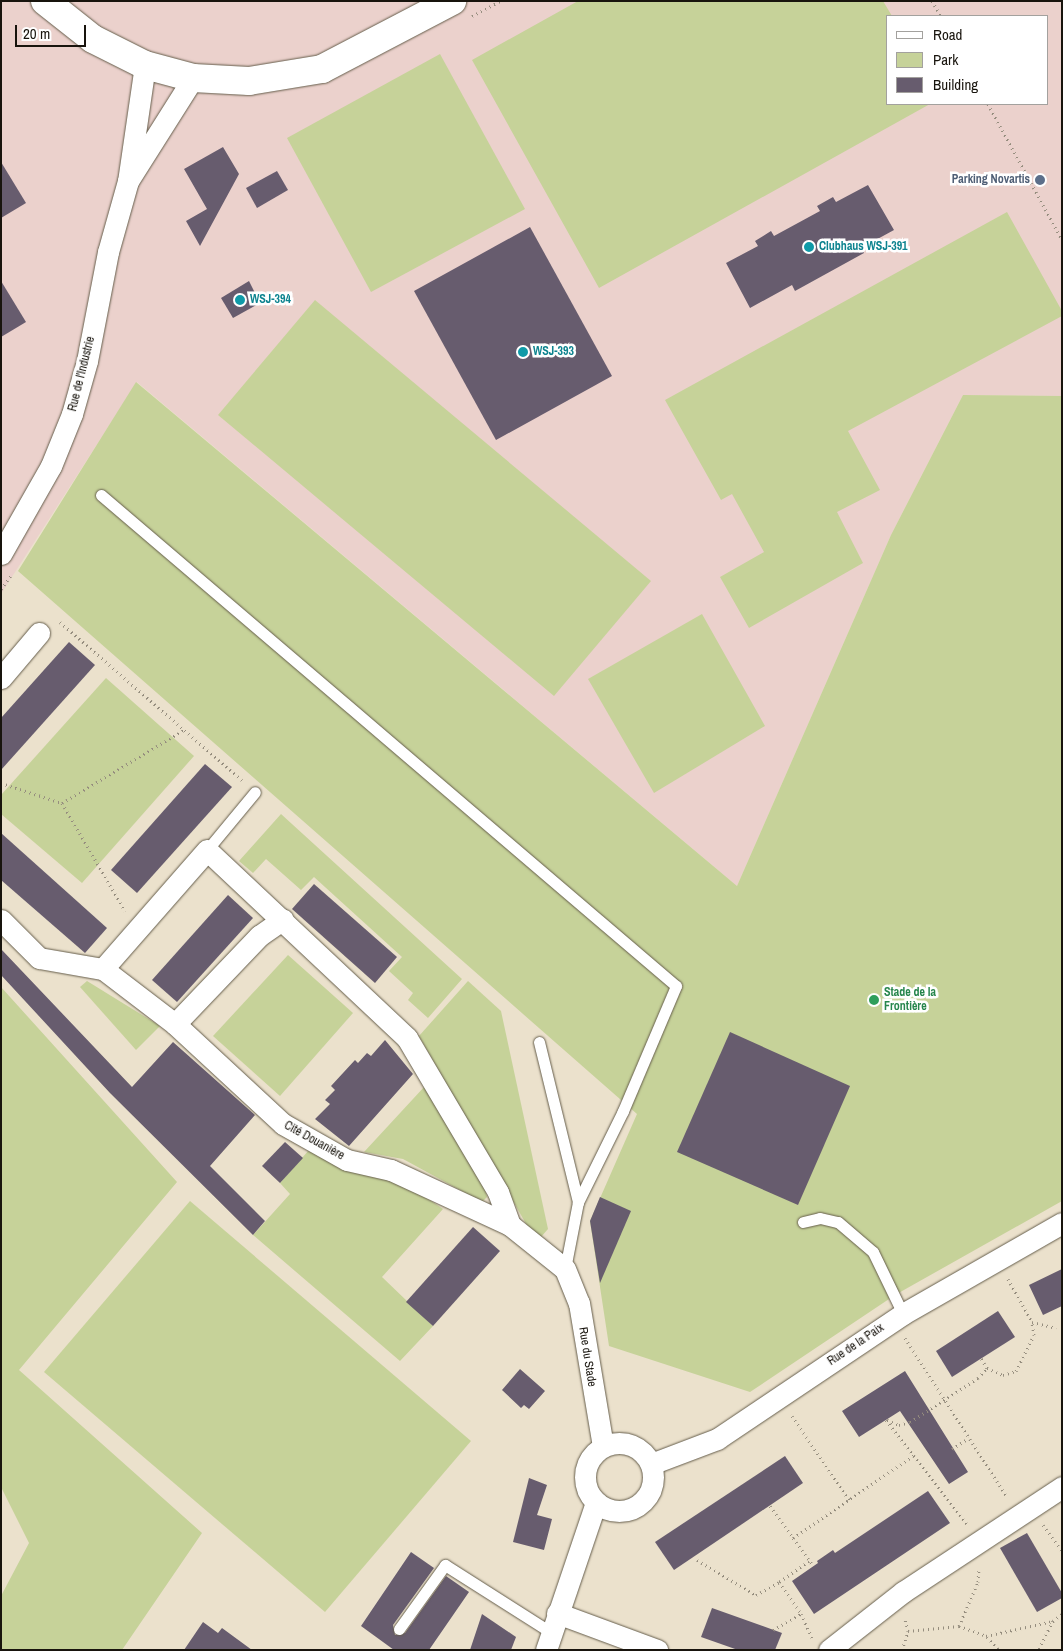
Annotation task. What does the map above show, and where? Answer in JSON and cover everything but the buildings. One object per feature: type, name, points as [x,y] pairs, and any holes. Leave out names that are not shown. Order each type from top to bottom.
[{"type":"main road","points":[[45,1],[93,39],[145,65],[193,78],[249,81],[322,69],[460,10]]},
{"type":"street","name":"Rue de l'Industrie","points":[[8,562],[72,414],[87,361],[108,252],[128,180],[145,65]]},
{"type":"street","name":"Rue de l'Industrie","points":[[128,180],[193,78]]},
{"type":"street","points":[[1,678],[38,634]]},
{"type":"street","points":[[103,969],[207,850],[407,1038],[498,1192],[510,1225]]},
{"type":"street","name":"Cité Douanière","points":[[1,920],[39,958],[103,969],[175,1024],[283,1124],[347,1160],[391,1170],[510,1225],[566,1269]]},
{"type":"street","points":[[175,1024],[259,936],[283,920]]},
{"type":"street","name":"Rue de la Paix","points":[[651,1464],[717,1439],[898,1317],[1062,1223]]},
{"type":"street","name":"Rue du Stade","points":[[566,1269],[579,1303],[603,1446]]},
{"type":"street","points":[[614,1443],[636,1447],[651,1464],[652,1486],[638,1505],[616,1511],[596,1502],[585,1483],[585,1472],[591,1458],[603,1446],[614,1443]]},
{"type":"street","points":[[821,1645],[1062,1487]]},
{"type":"street","points":[[596,1502],[552,1632],[656,1650]]},
{"type":"lane","points":[[100,495],[430,772],[676,986],[623,1111],[578,1202],[566,1269]]},
{"type":"lane","points":[[207,850],[256,792]]},
{"type":"lane","points":[[539,1042],[578,1202]]},
{"type":"lane","points":[[803,1222],[820,1218],[838,1222],[873,1252],[898,1317]]},
{"type":"lane","points":[[399,1629],[445,1565],[552,1632]]},
{"type":"path","points":[[460,10],[500,1]]},
{"type":"path","points":[[932,1],[940,15]]},
{"type":"path","points":[[989,105],[1062,240]]},
{"type":"path","points":[[1,589],[8,562]]},
{"type":"path","points":[[60,622],[256,792]]},
{"type":"path","points":[[62,803],[184,730]]},
{"type":"path","points":[[1,784],[62,803],[137,931]]},
{"type":"path","points":[[981,1358],[987,1368],[1003,1376],[1016,1371],[1034,1335],[1032,1322],[997,1260]]},
{"type":"path","points":[[898,1317],[944,1400],[969,1438],[1024,1511],[1062,1551]]},
{"type":"path","points":[[1032,1322],[1056,1328]]},
{"type":"path","points":[[959,1626],[978,1582],[979,1568],[974,1544],[914,1455],[886,1420],[900,1425],[910,1422],[944,1400],[987,1368]]},
{"type":"path","points":[[779,1397],[849,1500]]},
{"type":"path","points":[[952,1448],[969,1438]]},
{"type":"path","points":[[793,1538],[914,1455]]},
{"type":"path","points":[[770,1506],[813,1566]]},
{"type":"path","points":[[697,1560],[756,1595],[779,1582],[809,1560]]},
{"type":"path","points":[[779,1582],[821,1645]]},
{"type":"path","points":[[772,1630],[801,1614]]},
{"type":"path","points":[[986,1636],[1053,1620],[1062,1614]]},
{"type":"path","points":[[1038,1650],[1053,1620]]},
{"type":"path","points":[[908,1631],[959,1626],[986,1636],[999,1650]]},
{"type":"shaded area","points":[[1,1],[1062,1],[1062,396],[963,395],[891,535],[737,886],[137,382],[1,594]]},
{"type":"green space","points":[[578,1],[883,1],[891,15],[886,15],[886,105],[928,105],[599,288],[472,60]]},
{"type":"green space","points":[[440,54],[525,209],[371,292],[287,138]]},
{"type":"green space","points":[[1007,212],[1062,311],[1062,316],[848,431],[880,490],[837,512],[863,563],[749,628],[720,577],[764,552],[732,494],[721,500],[665,400]]},
{"type":"green space","points":[[315,300],[651,581],[554,696],[218,415]]},
{"type":"green space","name":"Stade de la Frontière","points":[[136,382],[737,886],[891,535],[963,395],[1062,396],[1062,1201],[895,1295],[750,1392],[609,1346],[590,1221],[637,1114],[18,571]]},
{"type":"green space","points":[[702,614],[765,726],[654,793],[588,679]]},
{"type":"green space","points":[[106,678],[194,756],[82,883],[1,814],[1,795]]},
{"type":"green space","points":[[281,814],[462,979],[428,1018],[408,1000],[413,993],[389,971],[402,957],[314,877],[301,890],[266,859],[253,873],[239,861]]},
{"type":"green space","points":[[288,955],[353,1013],[280,1096],[213,1036]]},
{"type":"green space","points":[[87,981],[160,1026],[136,1050],[80,987]]},
{"type":"green space","points":[[468,981],[501,1011],[548,1229],[541,1237],[533,1236],[419,1036]]},
{"type":"green space","points":[[1,987],[177,1182],[19,1370],[202,1533],[122,1650],[1,1650],[1,1596],[29,1543],[1,1487]]},
{"type":"green space","points":[[425,1086],[485,1188],[487,1197],[482,1202],[403,1159],[364,1152]]},
{"type":"green space","points":[[309,1150],[415,1190],[443,1209],[382,1277],[433,1326],[400,1361],[253,1235],[290,1194],[280,1183]]},
{"type":"green space","points":[[190,1201],[471,1441],[325,1612],[44,1372]]},
{"type":"place","name":"Parking Novartis","points":[[1040,180]]},
{"type":"place","name":"Clubhaus WSJ-391","points":[[809,247]]},
{"type":"place","name":"WSJ-394","points":[[240,300]]},
{"type":"place","name":"WSJ-393","points":[[523,352]]},
{"type":"place","name":"Stade de la Frontière","points":[[874,1000]]}]
